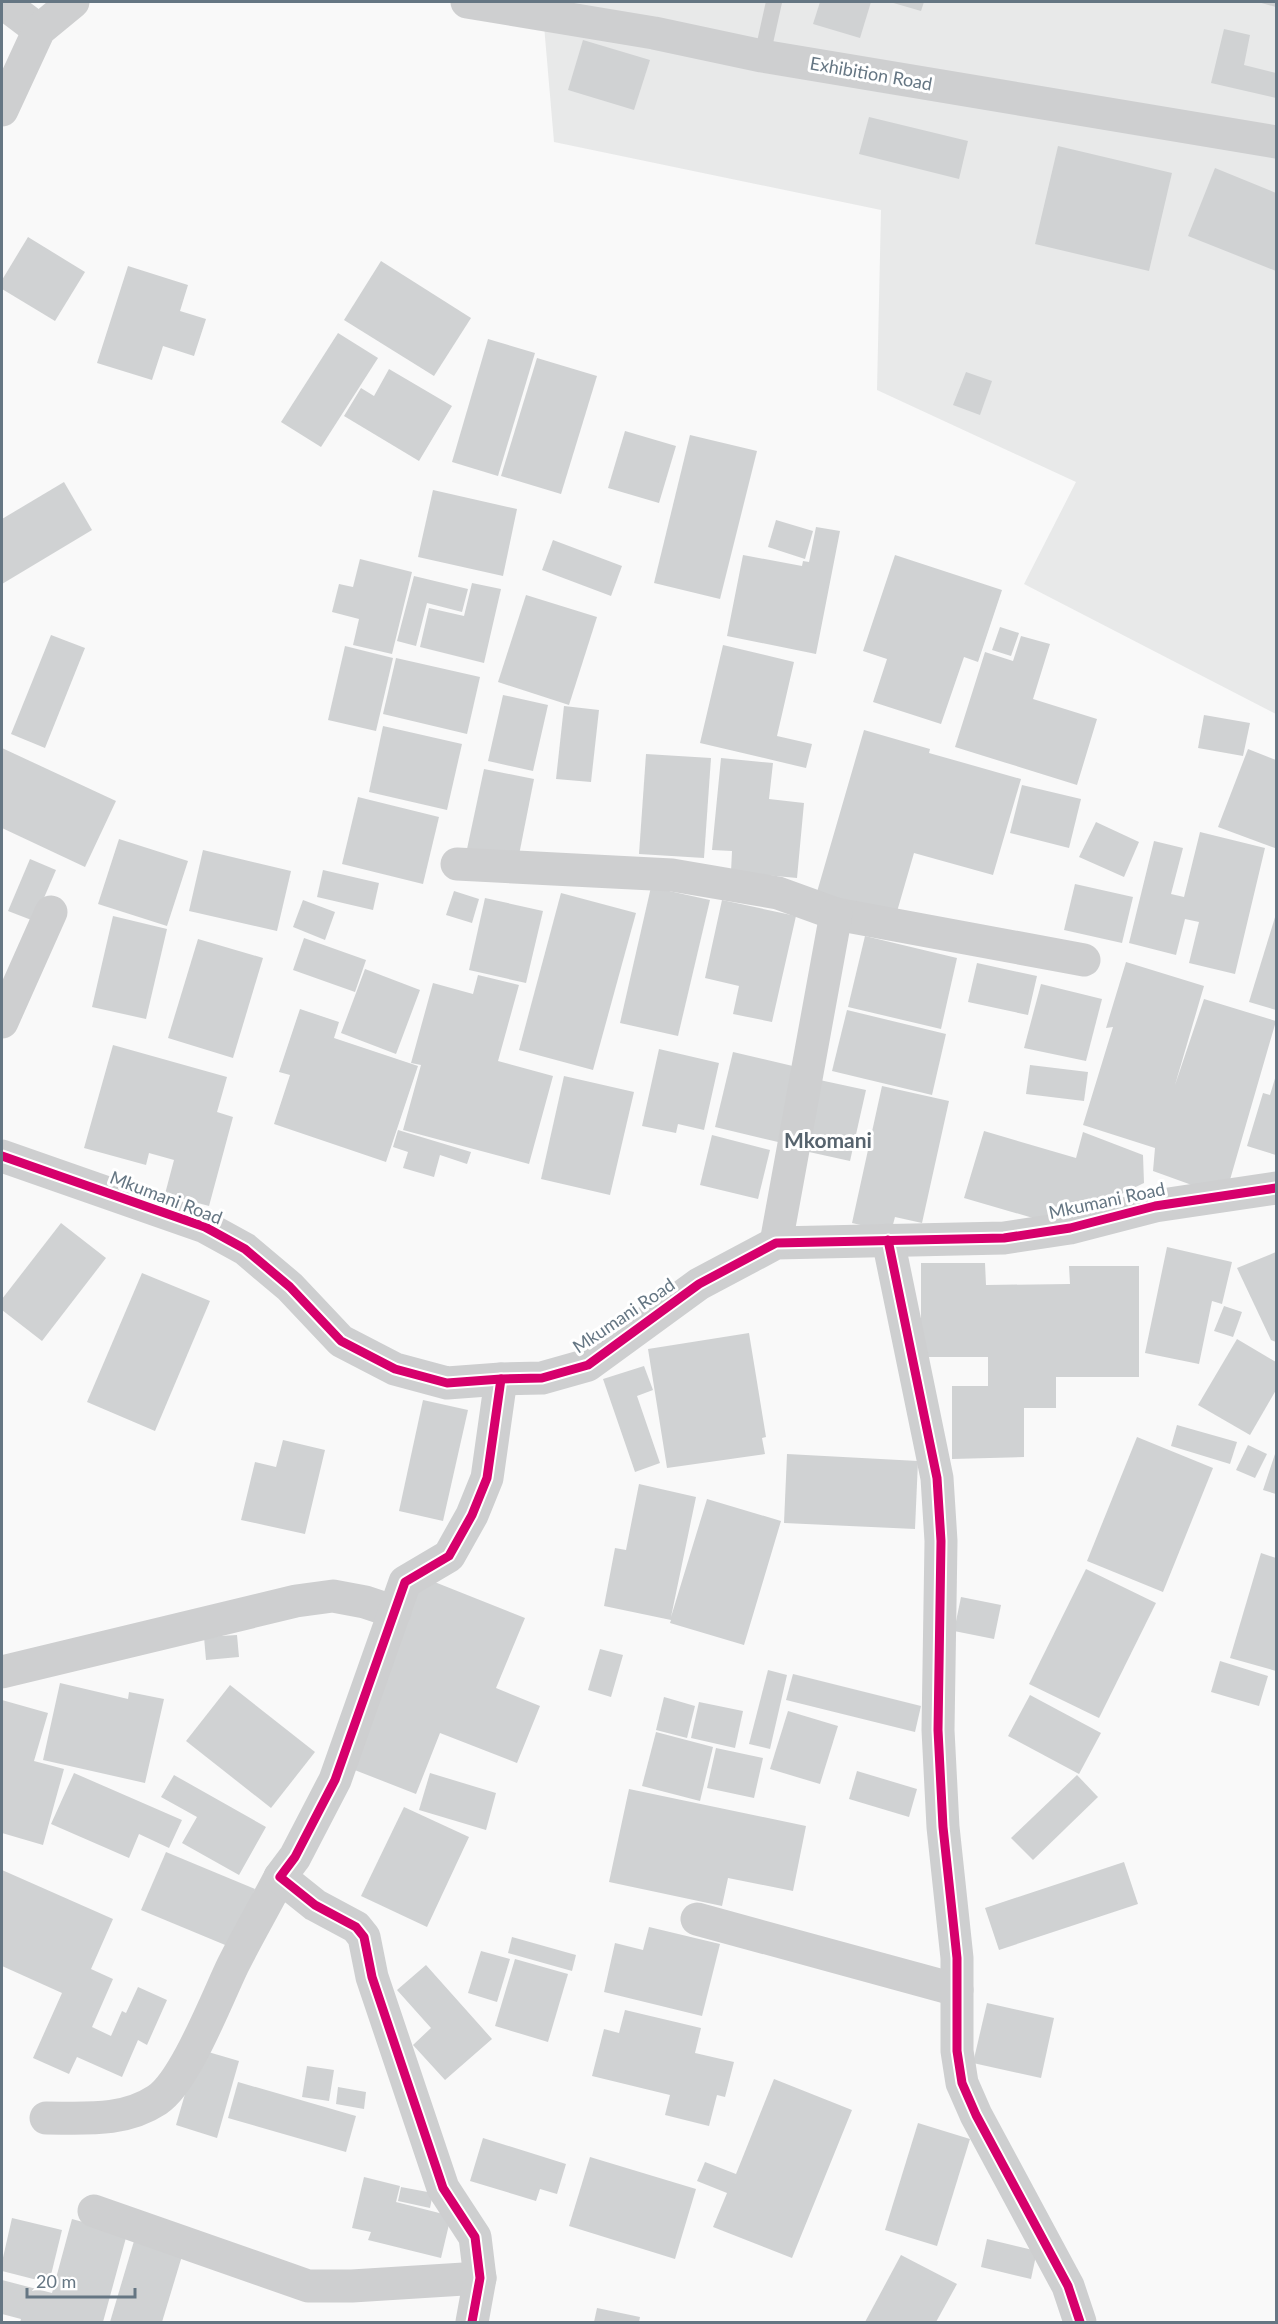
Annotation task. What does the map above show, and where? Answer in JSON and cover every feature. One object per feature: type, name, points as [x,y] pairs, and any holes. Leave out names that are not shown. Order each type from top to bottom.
[{"type":"street","points":[[2,2],[39,30]]},
{"type":"street","points":[[2,110],[39,30],[73,2]]},
{"type":"street","name":"Exhibition Road","points":[[466,2],[654,33],[762,56],[1276,142]]},
{"type":"street","points":[[457,864],[672,875],[778,893],[836,914],[1084,960]]},
{"type":"street","points":[[2,1022],[51,912]]},
{"type":"street","points":[[776,1244],[836,914]]},
{"type":"street","name":"Mkumani Road","points":[[2,1156],[205,1227],[245,1249],[290,1287],[341,1341],[395,1369],[447,1383],[501,1378],[542,1378],[588,1365],[699,1284],[776,1244],[1004,1238],[1070,1228],[1155,1206],[1276,1188]]},
{"type":"street","points":[[888,1240],[937,1478],[941,1541],[938,1730],[943,1827],[957,1958],[957,2051],[962,2083],[976,2115],[1068,2286],[1080,2322]]},
{"type":"street","points":[[46,2118],[126,2115],[158,2100],[171,2088],[280,1876],[295,1857],[335,1780],[405,1582],[449,1556],[472,1515],[487,1478],[501,1378]]},
{"type":"street","points":[[2,1672],[296,1601],[333,1596],[365,1602],[395,1612]]},
{"type":"street","points":[[280,1876],[315,1905],[356,1927],[364,1937],[372,1977],[443,2188],[475,2237],[480,2278],[472,2322]]},
{"type":"street","points":[[697,1919],[957,1990]]},
{"type":"street","points":[[94,2211],[308,2286],[352,2286],[480,2278]]},
{"type":"lane","points":[[762,56],[774,2]]},
{"type":"shaded area","points":[[542,2],[1276,2],[1276,714],[1024,584],[1076,482],[877,390],[881,210],[554,142]]},
{"type":"building","points":[[820,2],[871,2],[860,38],[813,24]]},
{"type":"building","points":[[890,2],[924,2],[921,11]]},
{"type":"building","points":[[1258,2],[1276,2],[1276,7]]},
{"type":"building","points":[[1224,29],[1250,35],[1244,65],[1276,73],[1276,98],[1211,83]]},
{"type":"building","points":[[583,40],[650,60],[634,110],[568,90]]},
{"type":"building","points":[[869,117],[968,141],[959,179],[859,154]]},
{"type":"building","points":[[1058,146],[1172,173],[1149,271],[1035,244]]},
{"type":"building","points":[[1215,168],[1276,193],[1276,271],[1188,236]]},
{"type":"building","points":[[28,237],[85,272],[55,321],[2,289],[2,280]]},
{"type":"building","points":[[381,261],[471,318],[434,376],[344,320]]},
{"type":"building","points":[[128,266],[188,285],[180,311],[206,319],[194,356],[163,346],[152,380],[97,363]]},
{"type":"building","points":[[338,333],[378,358],[321,447],[281,422]]},
{"type":"building","points":[[488,339],[535,353],[498,476],[452,462]]},
{"type":"building","points":[[537,358],[597,376],[561,494],[501,476]]},
{"type":"building","points":[[389,369],[452,406],[419,461],[344,416],[361,388],[374,396]]},
{"type":"building","points":[[966,372],[992,381],[980,415],[953,405]]},
{"type":"building","points":[[625,431],[676,446],[659,503],[608,488]]},
{"type":"building","points":[[690,435],[757,451],[720,599],[654,583]]},
{"type":"building","points":[[64,482],[92,530],[2,584],[2,519]]},
{"type":"building","points":[[433,490],[517,509],[503,576],[418,557]]},
{"type":"building","points":[[776,520],[813,531],[805,559],[768,547]]},
{"type":"building","points":[[816,527],[840,531],[816,654],[727,636],[743,555],[802,566],[803,561],[809,562]]},
{"type":"building","points":[[553,540],[622,566],[611,596],[542,570]]},
{"type":"building","points":[[895,555],[1002,590],[978,662],[964,657],[941,724],[873,702],[887,659],[863,651]]},
{"type":"building","points":[[360,559],[412,572],[392,654],[353,645],[359,619],[332,612],[339,584],[353,587]]},
{"type":"building","points":[[414,576],[468,589],[462,612],[427,603],[416,646],[397,641]]},
{"type":"building","points":[[472,583],[501,589],[484,663],[420,647],[429,608],[464,616]]},
{"type":"building","points":[[526,595],[597,617],[569,705],[498,682]]},
{"type":"building","points":[[1000,627],[1019,633],[1011,656],[992,650]]},
{"type":"building","points":[[51,635],[85,648],[45,748],[11,734]]},
{"type":"building","points":[[1021,636],[1050,644],[1033,699],[1097,719],[1077,785],[955,747],[985,652],[1013,661]]},
{"type":"building","points":[[723,645],[794,662],[777,736],[812,744],[806,768],[700,743]]},
{"type":"building","points":[[345,646],[393,658],[376,731],[328,720]]},
{"type":"building","points":[[396,658],[480,677],[467,734],[383,714]]},
{"type":"building","points":[[503,695],[548,705],[533,771],[488,761]]},
{"type":"building","points":[[564,706],[599,710],[591,782],[556,779]]},
{"type":"building","points":[[1204,715],[1250,723],[1243,756],[1198,748]]},
{"type":"building","points":[[383,726],[462,744],[447,810],[369,792]]},
{"type":"building","points":[[864,730],[930,749],[929,753],[1021,779],[993,875],[914,853],[896,915],[817,892]]},
{"type":"building","points":[[2,748],[116,801],[85,867],[2,828]]},
{"type":"building","points":[[1248,749],[1276,760],[1275,848],[1218,827]]},
{"type":"building","points":[[646,754],[711,758],[704,858],[639,854]]},
{"type":"building","points":[[721,758],[773,763],[769,799],[804,803],[797,878],[731,872],[732,851],[712,850]]},
{"type":"building","points":[[484,769],[534,779],[518,860],[467,849]]},
{"type":"building","points":[[1022,785],[1081,799],[1069,848],[1010,833]]},
{"type":"building","points":[[358,797],[439,817],[423,884],[342,864]]},
{"type":"building","points":[[1096,822],[1139,842],[1124,877],[1079,857]]},
{"type":"building","points":[[1200,832],[1265,848],[1235,974],[1189,963],[1199,922],[1185,919],[1176,955],[1129,943],[1154,841],[1183,848],[1171,894],[1184,897]]},
{"type":"building","points":[[119,839],[188,861],[167,926],[98,904]]},
{"type":"building","points":[[203,850],[291,871],[277,931],[189,911]]},
{"type":"building","points":[[30,859],[56,870],[34,921],[8,911]]},
{"type":"building","points":[[323,870],[379,883],[373,910],[317,897]]},
{"type":"building","points":[[1075,884],[1133,897],[1122,943],[1064,930]]},
{"type":"building","points":[[651,887],[710,900],[678,1036],[620,1023]]},
{"type":"building","points":[[454,891],[479,899],[472,923],[446,915]]},
{"type":"building","points":[[561,893],[636,913],[593,1070],[519,1050]]},
{"type":"building","points":[[485,898],[543,911],[526,983],[469,970]]},
{"type":"building","points":[[303,900],[335,912],[325,940],[293,927]]},
{"type":"building","points":[[722,900],[796,916],[772,1022],[733,1014],[739,986],[705,978]]},
{"type":"building","points":[[1276,914],[1276,1010],[1249,1002]]},
{"type":"building","points":[[113,916],[167,929],[146,1019],[92,1007]]},
{"type":"building","points":[[865,936],[957,958],[941,1029],[848,1007]]},
{"type":"building","points":[[304,938],[366,960],[355,992],[293,970]]},
{"type":"building","points":[[198,939],[263,958],[233,1058],[168,1038]]},
{"type":"building","points":[[1126,962],[1204,986],[1175,1085],[1204,999],[1276,1021],[1225,1197],[1153,1171],[1155,1148],[1083,1125],[1113,1027],[1106,1028]]},
{"type":"building","points":[[977,963],[1037,976],[1028,1015],[968,1002]]},
{"type":"building","points":[[365,969],[420,990],[396,1054],[341,1033]]},
{"type":"building","points":[[478,975],[519,985],[498,1061],[553,1076],[529,1164],[403,1130],[421,1065],[411,1063],[433,983],[473,994]]},
{"type":"building","points":[[1041,984],[1102,999],[1086,1061],[1024,1048]]},
{"type":"building","points":[[300,1009],[339,1022],[334,1038],[418,1066],[386,1162],[274,1124],[290,1075],[279,1072]]},
{"type":"building","points":[[847,1010],[946,1034],[932,1095],[832,1071]]},
{"type":"building","points":[[113,1045],[227,1077],[217,1112],[233,1117],[209,1206],[165,1194],[174,1160],[149,1153],[146,1165],[84,1148]]},
{"type":"building","points":[[659,1049],[719,1063],[704,1130],[678,1124],[676,1133],[642,1126]]},
{"type":"building","points":[[733,1052],[797,1067],[778,1142],[715,1127]]},
{"type":"building","points":[[1030,1065],[1088,1072],[1084,1101],[1026,1094]]},
{"type":"building","points":[[1276,1075],[1276,1155],[1247,1146],[1263,1093],[1270,1095]]},
{"type":"building","points":[[564,1076],[634,1092],[610,1195],[541,1179]]},
{"type":"building","points":[[815,1079],[866,1090],[850,1161],[800,1150]]},
{"type":"building","points":[[882,1086],[949,1101],[922,1223],[895,1217],[891,1232],[852,1223]]},
{"type":"building","points":[[398,1130],[471,1152],[467,1164],[440,1155],[434,1177],[403,1168],[408,1152],[393,1147]]},
{"type":"building","points":[[984,1131],[1076,1158],[1083,1132],[1143,1155],[1144,1183],[1057,1225],[964,1198]]},
{"type":"building","points":[[712,1135],[770,1150],[758,1199],[700,1185]]},
{"type":"building","points":[[61,1223],[106,1258],[42,1341],[2,1310],[2,1299]]},
{"type":"building","points":[[1167,1247],[1232,1262],[1222,1304],[1212,1301],[1199,1364],[1145,1353]]},
{"type":"building","points":[[1276,1252],[1276,1342],[1271,1340],[1237,1268]]},
{"type":"building","points":[[921,1263],[985,1263],[986,1285],[1070,1284],[1069,1266],[1139,1266],[1139,1377],[1056,1377],[1056,1408],[1024,1408],[1024,1457],[952,1459],[952,1386],[988,1386],[988,1357],[921,1357]]},
{"type":"building","points":[[142,1273],[210,1301],[155,1431],[87,1402]]},
{"type":"building","points":[[1224,1306],[1242,1312],[1233,1337],[1214,1331]]},
{"type":"building","points":[[749,1333],[766,1437],[762,1438],[765,1454],[667,1468],[648,1349]]},
{"type":"building","points":[[1237,1339],[1276,1362],[1276,1390],[1250,1435],[1198,1405]]},
{"type":"building","points":[[644,1366],[653,1390],[637,1396],[660,1463],[635,1472],[603,1379]]},
{"type":"building","points":[[423,1400],[468,1410],[443,1521],[399,1511]]},
{"type":"building","points":[[1177,1425],[1237,1442],[1230,1464],[1171,1446]]},
{"type":"building","points":[[1137,1437],[1213,1468],[1163,1592],[1087,1561]]},
{"type":"building","points":[[283,1440],[325,1450],[305,1534],[241,1520],[255,1462],[276,1467]]},
{"type":"building","points":[[1248,1445],[1267,1454],[1255,1478],[1236,1470]]},
{"type":"building","points":[[1276,1451],[1276,1494],[1263,1490]]},
{"type":"building","points":[[787,1454],[918,1461],[915,1529],[784,1523]]},
{"type":"building","points":[[639,1484],[696,1497],[671,1617],[707,1499],[781,1521],[744,1645],[670,1623],[671,1620],[604,1606],[615,1548],[626,1550]]},
{"type":"building","points":[[1261,1553],[1276,1558],[1276,1671],[1230,1658]]},
{"type":"building","points":[[1086,1569],[1156,1603],[1099,1718],[1029,1684]]},
{"type":"building","points":[[422,1577],[525,1618],[496,1688],[540,1706],[517,1763],[440,1733],[416,1794],[347,1767]]},
{"type":"building","points":[[961,1597],[1001,1605],[994,1639],[954,1631]]},
{"type":"building","points":[[237,1635],[239,1657],[206,1660],[204,1637]]},
{"type":"building","points":[[600,1649],[623,1655],[611,1697],[588,1690]]},
{"type":"building","points":[[1220,1661],[1268,1676],[1259,1706],[1211,1692]]},
{"type":"building","points":[[768,1670],[787,1675],[770,1749],[749,1744]]},
{"type":"building","points":[[793,1674],[921,1706],[915,1732],[786,1700]]},
{"type":"building","points":[[60,1683],[128,1699],[129,1692],[164,1699],[145,1783],[43,1760]]},
{"type":"building","points":[[230,1685],[315,1752],[271,1808],[186,1741]]},
{"type":"building","points":[[1030,1695],[1101,1733],[1079,1774],[1008,1736]]},
{"type":"building","points":[[664,1697],[695,1706],[687,1738],[656,1730]]},
{"type":"building","points":[[2,1700],[48,1713],[34,1761],[64,1769],[43,1845],[2,1833]]},
{"type":"building","points":[[699,1702],[743,1711],[735,1748],[691,1738]]},
{"type":"building","points":[[788,1711],[838,1726],[820,1784],[770,1769]]},
{"type":"building","points":[[656,1732],[713,1747],[700,1801],[642,1786]]},
{"type":"building","points":[[716,1748],[763,1758],[754,1798],[707,1788]]},
{"type":"building","points":[[857,1771],[917,1789],[909,1817],[849,1799]]},
{"type":"building","points":[[74,1773],[182,1820],[169,1848],[139,1834],[129,1858],[51,1824]]},
{"type":"building","points":[[430,1773],[496,1793],[486,1830],[419,1810]]},
{"type":"building","points":[[174,1775],[266,1827],[239,1875],[182,1843],[197,1817],[161,1797]]},
{"type":"building","points":[[1077,1775],[1098,1797],[1033,1860],[1011,1838]]},
{"type":"building","points":[[629,1789],[806,1826],[793,1891],[728,1878],[722,1906],[609,1882]]},
{"type":"building","points":[[404,1807],[469,1837],[427,1927],[361,1896]]},
{"type":"building","points":[[166,1852],[255,1889],[230,1947],[141,1910]]},
{"type":"building","points":[[1124,1862],[1138,1904],[999,1950],[985,1908]]},
{"type":"building","points":[[2,1870],[113,1919],[91,1969],[113,1979],[92,2027],[111,2036],[122,2011],[126,2013],[138,1987],[167,2000],[147,2045],[138,2040],[122,2077],[77,2057],[69,2074],[33,2058],[62,1993],[2,1966]]},
{"type":"building","points":[[649,1927],[720,1944],[702,2016],[604,1992],[615,1943],[643,1950]]},
{"type":"building","points":[[512,1937],[576,1955],[572,1971],[508,1953]]},
{"type":"building","points":[[481,1951],[510,1959],[497,2002],[468,1993]]},
{"type":"building","points":[[515,1959],[568,1974],[548,2042],[495,2026]]},
{"type":"building","points":[[426,1965],[492,2039],[445,2080],[413,2045],[431,2028],[397,1990]]},
{"type":"building","points":[[987,2003],[1054,2018],[1041,2078],[973,2063]]},
{"type":"building","points":[[625,2010],[701,2028],[695,2053],[734,2062],[725,2097],[717,2095],[709,2126],[665,2115],[670,2095],[592,2076],[604,2029],[619,2033]]},
{"type":"building","points":[[198,2049],[239,2061],[217,2138],[176,2125]]},
{"type":"building","points":[[307,2066],[334,2070],[329,2101],[302,2097]]},
{"type":"building","points":[[774,2079],[852,2110],[792,2258],[713,2227],[727,2193],[697,2181],[705,2162],[736,2174]]},
{"type":"building","points":[[238,2082],[356,2116],[346,2152],[228,2118]]},
{"type":"building","points":[[338,2087],[366,2092],[364,2109],[336,2104]]},
{"type":"building","points":[[918,2123],[970,2139],[937,2246],[885,2230]]},
{"type":"building","points":[[483,2138],[566,2164],[557,2194],[540,2189],[536,2201],[470,2181]]},
{"type":"building","points":[[590,2157],[696,2189],[675,2259],[569,2226]]},
{"type":"building","points":[[364,2177],[400,2186],[396,2202],[451,2216],[441,2258],[368,2240],[371,2232],[352,2228]]},
{"type":"building","points":[[401,2187],[433,2193],[430,2208],[398,2201]]},
{"type":"building","points":[[12,2218],[62,2230],[49,2283],[2,2271]]},
{"type":"building","points":[[72,2219],[127,2234],[103,2322],[20,2322],[21,2319],[2,2314],[2,2280],[52,2293]]},
{"type":"building","points":[[987,2239],[1037,2251],[1031,2279],[981,2267]]},
{"type":"building","points":[[134,2241],[182,2256],[162,2322],[110,2322]]},
{"type":"building","points":[[901,2255],[957,2284],[936,2322],[865,2322]]},
{"type":"building","points":[[597,2308],[640,2317],[639,2322],[594,2322]]},
{"type":"cycle path","points":[[2,1156],[205,1227],[245,1249],[290,1287],[341,1341],[395,1369],[447,1383],[542,1378],[588,1365],[699,1284],[776,1243],[1004,1238],[1070,1228],[1155,1206],[1276,1188]]},
{"type":"cycle path","points":[[888,1240],[937,1478],[941,1541],[938,1730],[943,1827],[957,1958],[957,2051],[962,2083],[976,2115],[1068,2286],[1080,2322]]},
{"type":"cycle path","points":[[472,2322],[480,2278],[475,2237],[443,2188],[372,1977],[364,1937],[356,1927],[315,1905],[280,1877],[295,1857],[335,1780],[405,1582],[449,1556],[472,1515],[487,1478],[501,1379]]},
{"type":"district","name":"Mkomani","points":[[828,1141]]}]
